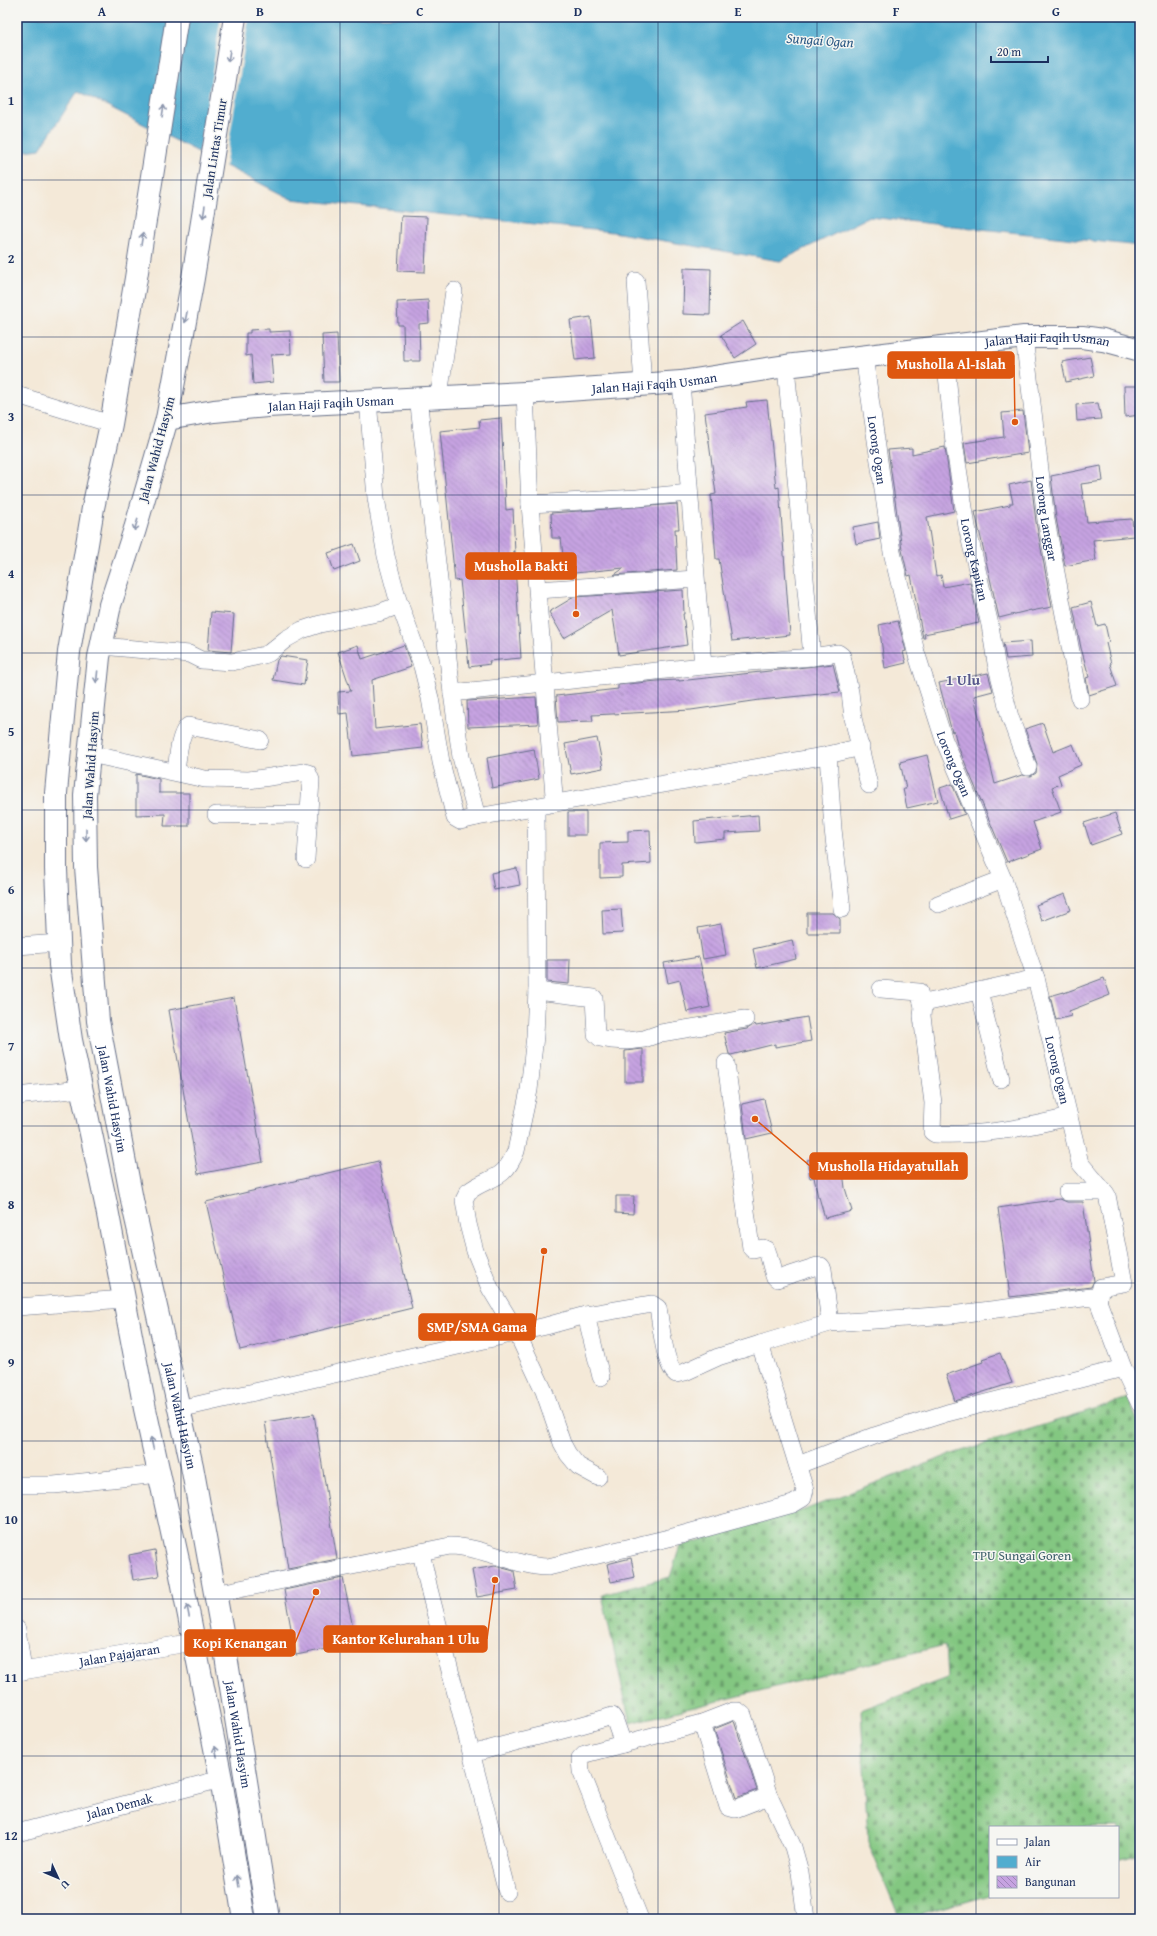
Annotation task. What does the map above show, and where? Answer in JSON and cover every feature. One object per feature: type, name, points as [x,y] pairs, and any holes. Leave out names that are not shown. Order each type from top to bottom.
[{"type":"main road","name":"Jalan Wahid Hasyim","points":[[177,17],[136,278],[111,424],[93,508],[69,652],[56,793],[56,869],[60,965],[70,1040],[106,1204],[221,1779],[244,1919]]},
{"type":"main road","name":"Jalan Lintas Timur","points":[[194,278],[235,17]]},
{"type":"main road","name":"Jalan Wahid Hasyim","points":[[194,278],[167,419],[135,529],[110,605],[102,646],[85,795],[86,867],[98,1021],[133,1205],[192,1466],[223,1637],[268,1919]]},
{"type":"main road","name":"Jalan Haji Faqih Usman","points":[[167,419],[214,411],[267,406],[418,397],[524,393],[681,382],[786,366],[1024,337],[1082,337],[1103,340],[1140,350]]},
{"type":"main road","points":[[56,869],[86,867]]},
{"type":"street","points":[[636,281],[643,385]]},
{"type":"street","points":[[440,396],[454,291]]},
{"type":"street","name":"Lorong Langgar","points":[[1024,337],[1046,520],[1080,699]]},
{"type":"street","name":"Lorong Kapitan","points":[[944,346],[954,442],[966,527],[990,625],[996,663],[1010,717],[1028,767]]},
{"type":"street","name":"Lorong Ogan","points":[[864,356],[892,552],[916,652],[944,740],[1003,879],[1036,978],[1050,1045],[1080,1163],[1105,1192]]},
{"type":"street","points":[[786,366],[812,657]]},
{"type":"street","points":[[681,382],[695,579],[703,666]]},
{"type":"street","points":[[524,393],[530,504],[546,682],[554,795]]},
{"type":"street","points":[[17,395],[111,424]]},
{"type":"street","points":[[418,397],[452,693],[461,756],[478,817]]},
{"type":"street","points":[[368,400],[376,498],[386,556],[400,605],[422,666],[430,698],[441,762],[455,818],[460,820],[536,808],[828,755],[861,747]]},
{"type":"street","points":[[530,504],[637,498],[689,493]]},
{"type":"street","points":[[538,590],[695,579]]},
{"type":"street","points":[[102,646],[189,654],[201,660],[232,662],[269,654],[286,639],[302,630],[320,624],[378,613],[400,605]]},
{"type":"street","points":[[452,693],[703,666],[812,657],[838,653],[842,656],[850,692],[853,718],[869,785]]},
{"type":"street","points":[[176,772],[184,732],[188,726],[260,740]]},
{"type":"street","points":[[90,754],[205,778],[225,780],[249,780],[304,772],[308,773],[311,780],[306,859]]},
{"type":"street","points":[[828,755],[833,829],[842,909]]},
{"type":"street","points":[[441,762],[461,756]]},
{"type":"street","points":[[536,808],[537,991],[530,1090],[516,1150],[512,1160],[500,1175],[471,1189],[466,1194],[464,1200],[475,1251],[490,1288],[516,1331],[544,1391],[562,1442],[568,1454],[578,1466],[598,1477]]},
{"type":"street","points":[[216,815],[308,814]]},
{"type":"street","points":[[938,904],[1003,879]]},
{"type":"street","points":[[17,946],[59,943]]},
{"type":"street","points":[[923,1006],[929,1002],[1036,978]]},
{"type":"street","points":[[881,989],[919,992],[923,1006],[922,1016],[933,1103],[932,1132],[959,1134],[1001,1131],[1069,1117]]},
{"type":"street","points":[[537,991],[594,998],[596,1034],[600,1038],[611,1040],[637,1040],[661,1033],[745,1020]]},
{"type":"street","points":[[979,991],[1001,1079]]},
{"type":"street","points":[[726,1063],[751,1248],[753,1250],[763,1248],[767,1250],[774,1276],[777,1279],[817,1266],[823,1268],[830,1323]]},
{"type":"street","points":[[17,1096],[80,1089]]},
{"type":"street","points":[[1067,1192],[1105,1192],[1107,1195],[1124,1283],[1101,1287],[1098,1301],[1123,1368],[1140,1404]]},
{"type":"street","points":[[179,1409],[516,1331],[546,1326],[586,1315],[654,1304],[658,1308],[671,1369],[676,1374],[685,1372],[718,1357],[830,1323],[951,1315],[1091,1297],[1098,1301]]},
{"type":"street","points":[[17,1307],[124,1299]]},
{"type":"street","points":[[586,1315],[601,1377]]},
{"type":"street","points":[[214,1594],[450,1546],[462,1547],[538,1566],[556,1565],[677,1536],[793,1504],[803,1498],[805,1490],[760,1344]]},
{"type":"street","points":[[798,1465],[874,1436],[946,1413],[1123,1368]]},
{"type":"street","points":[[17,1485],[54,1484],[159,1474]]},
{"type":"street","points":[[421,1552],[429,1589],[507,1892]]},
{"type":"street","points":[[17,1629],[20,1672]]},
{"type":"street","name":"Jalan Pajajaran","points":[[20,1672],[223,1637]]},
{"type":"street","points":[[640,1919],[580,1765],[580,1759],[585,1754],[702,1723],[733,1711],[741,1712],[769,1796],[793,1847],[800,1872],[806,1919]]},
{"type":"street","points":[[472,1754],[520,1740],[576,1728],[612,1716],[616,1721],[622,1744]]},
{"type":"street","points":[[702,1723],[728,1807],[735,1809],[769,1796]]},
{"type":"street","name":"Jalan Demak","points":[[17,1833],[221,1779]]},
{"type":"green space","name":"TPU Sungai Goren","points":[[1128,1398],[1140,1427],[1140,1853],[1119,1859],[1119,1826],[989,1826],[989,1895],[906,1919],[900,1919],[868,1842],[861,1710],[947,1678],[945,1645],[630,1723],[602,1595],[670,1577],[680,1546],[804,1510],[949,1455]]},
{"type":"water","name":"Sungai Ogan","points":[[17,17],[1140,17],[1140,246],[869,217],[780,261],[613,232],[291,199],[78,91],[40,149],[17,152]]},
{"type":"pier","points":[[221,17],[249,17],[225,168],[199,155]]},
{"type":"building","points":[[401,216],[427,217],[425,272],[398,271]]},
{"type":"building","points":[[684,268],[711,269],[710,315],[683,314]]},
{"type":"building","points":[[428,300],[429,323],[419,324],[420,361],[404,361],[403,325],[398,325],[397,302]]},
{"type":"building","points":[[591,317],[595,358],[575,360],[570,320]]},
{"type":"building","points":[[743,321],[756,344],[735,358],[721,335]]},
{"type":"building","points":[[269,329],[269,332],[290,331],[291,354],[271,355],[273,382],[253,384],[251,355],[246,356],[246,333],[250,333],[250,330]]},
{"type":"building","points":[[337,334],[339,382],[324,382],[322,335]]},
{"type":"building","points":[[1090,357],[1094,376],[1066,382],[1062,362]]},
{"type":"building","points":[[1124,386],[1140,386],[1140,415],[1125,417]]},
{"type":"building","points":[[767,400],[776,488],[779,487],[790,635],[732,641],[719,559],[716,559],[711,495],[716,494],[705,413],[747,407],[746,402]]},
{"type":"building","points":[[1098,403],[1101,419],[1077,421],[1076,405]]},
{"type":"building","points":[[1023,411],[1028,453],[967,463],[964,443],[1004,437],[1002,413]]},
{"type":"building","points":[[501,418],[506,510],[513,509],[515,553],[514,551],[521,658],[489,661],[490,664],[469,667],[460,580],[455,581],[440,431],[480,427],[479,420]]},
{"type":"building","points":[[945,447],[954,511],[927,517],[936,576],[941,575],[943,587],[970,582],[979,623],[924,634],[925,638],[923,638],[911,575],[908,576],[902,550],[888,450],[912,448],[912,454]]},
{"type":"building","points":[[1101,466],[1103,481],[1081,484],[1087,522],[1132,519],[1134,536],[1093,540],[1096,560],[1065,566],[1056,518],[1051,476]]},
{"type":"building","points":[[1031,480],[1036,522],[1052,607],[1031,610],[999,618],[975,512],[1010,505],[1010,503],[1013,503],[1009,485]]},
{"type":"building","points":[[677,504],[679,529],[675,529],[677,570],[614,575],[624,568],[565,574],[561,538],[552,538],[551,513]]},
{"type":"building","points":[[878,522],[880,539],[856,544],[853,527]]},
{"type":"building","points":[[354,544],[360,561],[334,571],[328,553]]},
{"type":"building","points":[[683,590],[683,614],[687,645],[619,655],[612,610],[564,638],[549,612],[574,597]]},
{"type":"building","points":[[1091,602],[1097,626],[1105,624],[1109,642],[1106,643],[1110,664],[1117,686],[1089,695],[1086,678],[1089,677],[1081,648],[1073,607]]},
{"type":"building","points":[[211,612],[234,614],[231,652],[208,650]]},
{"type":"building","points":[[898,621],[906,651],[903,652],[906,663],[885,668],[879,625]]},
{"type":"building","points":[[1031,641],[1032,657],[1006,659],[1003,643]]},
{"type":"building","points":[[358,645],[362,659],[404,645],[411,667],[372,680],[375,729],[420,724],[423,748],[353,756],[348,713],[339,714],[338,692],[351,691],[338,652]]},
{"type":"building","points":[[281,656],[308,660],[304,685],[273,680],[277,660]]},
{"type":"building","points":[[833,664],[840,692],[760,700],[691,710],[592,715],[593,721],[558,722],[556,696],[618,689],[618,685],[657,681],[679,681]]},
{"type":"building","points":[[988,673],[993,691],[974,696],[995,784],[1022,775],[1031,776],[1036,773],[1037,764],[1025,729],[1043,723],[1053,752],[1073,744],[1081,765],[1058,775],[1061,784],[1052,787],[1061,812],[1033,822],[1042,849],[1007,862],[957,744],[954,731],[952,732],[939,683]]},
{"type":"building","points":[[536,697],[538,724],[468,727],[467,701]]},
{"type":"building","points":[[597,738],[603,768],[571,774],[565,744]]},
{"type":"building","points":[[534,749],[539,779],[492,788],[487,758]]},
{"type":"building","points":[[927,755],[938,801],[907,808],[903,789],[906,789],[900,762]]},
{"type":"building","points":[[136,774],[159,779],[159,793],[189,793],[189,826],[164,826],[165,814],[136,815]]},
{"type":"building","points":[[952,784],[965,814],[949,819],[940,788]]},
{"type":"building","points":[[568,812],[586,812],[586,835],[568,835]]},
{"type":"building","points":[[1115,813],[1122,834],[1091,845],[1084,823]]},
{"type":"building","points":[[758,815],[759,831],[725,833],[725,839],[695,842],[694,821]]},
{"type":"building","points":[[650,830],[651,863],[622,865],[622,877],[600,878],[600,843],[628,842],[628,831]]},
{"type":"building","points":[[517,868],[520,885],[494,890],[491,873]]},
{"type":"building","points":[[1065,894],[1071,910],[1042,921],[1036,905]]},
{"type":"building","points":[[621,909],[623,933],[603,934],[602,910]]},
{"type":"building","points":[[807,913],[833,913],[840,919],[840,933],[807,933]]},
{"type":"building","points":[[721,924],[726,955],[703,959],[698,928]]},
{"type":"building","points":[[792,940],[796,959],[757,968],[753,949]]},
{"type":"building","points":[[699,957],[710,1007],[687,1012],[680,980],[668,983],[664,963]]},
{"type":"building","points":[[547,960],[570,960],[569,984],[547,982]]},
{"type":"building","points":[[1104,978],[1110,995],[1069,1011],[1071,1016],[1056,1020],[1050,996],[1064,993]]},
{"type":"building","points":[[234,998],[263,1162],[198,1174],[169,1010]]},
{"type":"building","points":[[807,1017],[811,1041],[775,1047],[775,1044],[731,1055],[729,1054],[724,1033],[747,1029],[755,1024],[756,1026]]},
{"type":"building","points":[[643,1049],[643,1082],[625,1082],[625,1051]]},
{"type":"building","points":[[764,1099],[772,1133],[746,1139],[742,1104]]},
{"type":"building","points":[[841,1155],[845,1188],[852,1211],[825,1218],[818,1197],[814,1177],[810,1178],[807,1160]]},
{"type":"building","points":[[378,1161],[412,1308],[240,1350],[206,1202]]},
{"type":"building","points":[[616,1196],[634,1196],[633,1214],[616,1213]]},
{"type":"building","points":[[1060,1199],[1067,1202],[1083,1202],[1094,1281],[1091,1287],[1010,1297],[998,1208]]},
{"type":"building","points":[[1000,1353],[1012,1383],[955,1401],[946,1375],[983,1362],[982,1359]]},
{"type":"building","points":[[314,1414],[337,1559],[288,1569],[265,1422]]},
{"type":"building","points":[[155,1550],[159,1576],[133,1580],[129,1555]]},
{"type":"building","points":[[631,1558],[635,1577],[611,1582],[607,1564]]},
{"type":"building","points":[[495,1566],[514,1571],[517,1590],[477,1597],[472,1570]]},
{"type":"building","points":[[343,1578],[356,1643],[296,1655],[284,1590]]},
{"type":"building","points":[[734,1721],[757,1790],[736,1798],[714,1729]]},
{"type":"place","name":"Musholla Al-Islah","points":[[1015,422]]},
{"type":"place","name":"Musholla Bakti","points":[[576,614]]},
{"type":"place","name":"Musholla Hidayatullah","points":[[755,1119]]},
{"type":"place","name":"SMP/SMA Gama","points":[[544,1251]]},
{"type":"place","name":"Kantor Kelurahan 1 Ulu","points":[[495,1580]]},
{"type":"place","name":"Kopi Kenangan","points":[[316,1592]]},
{"type":"district","name":"1 Ulu","points":[[963,680]]}]
